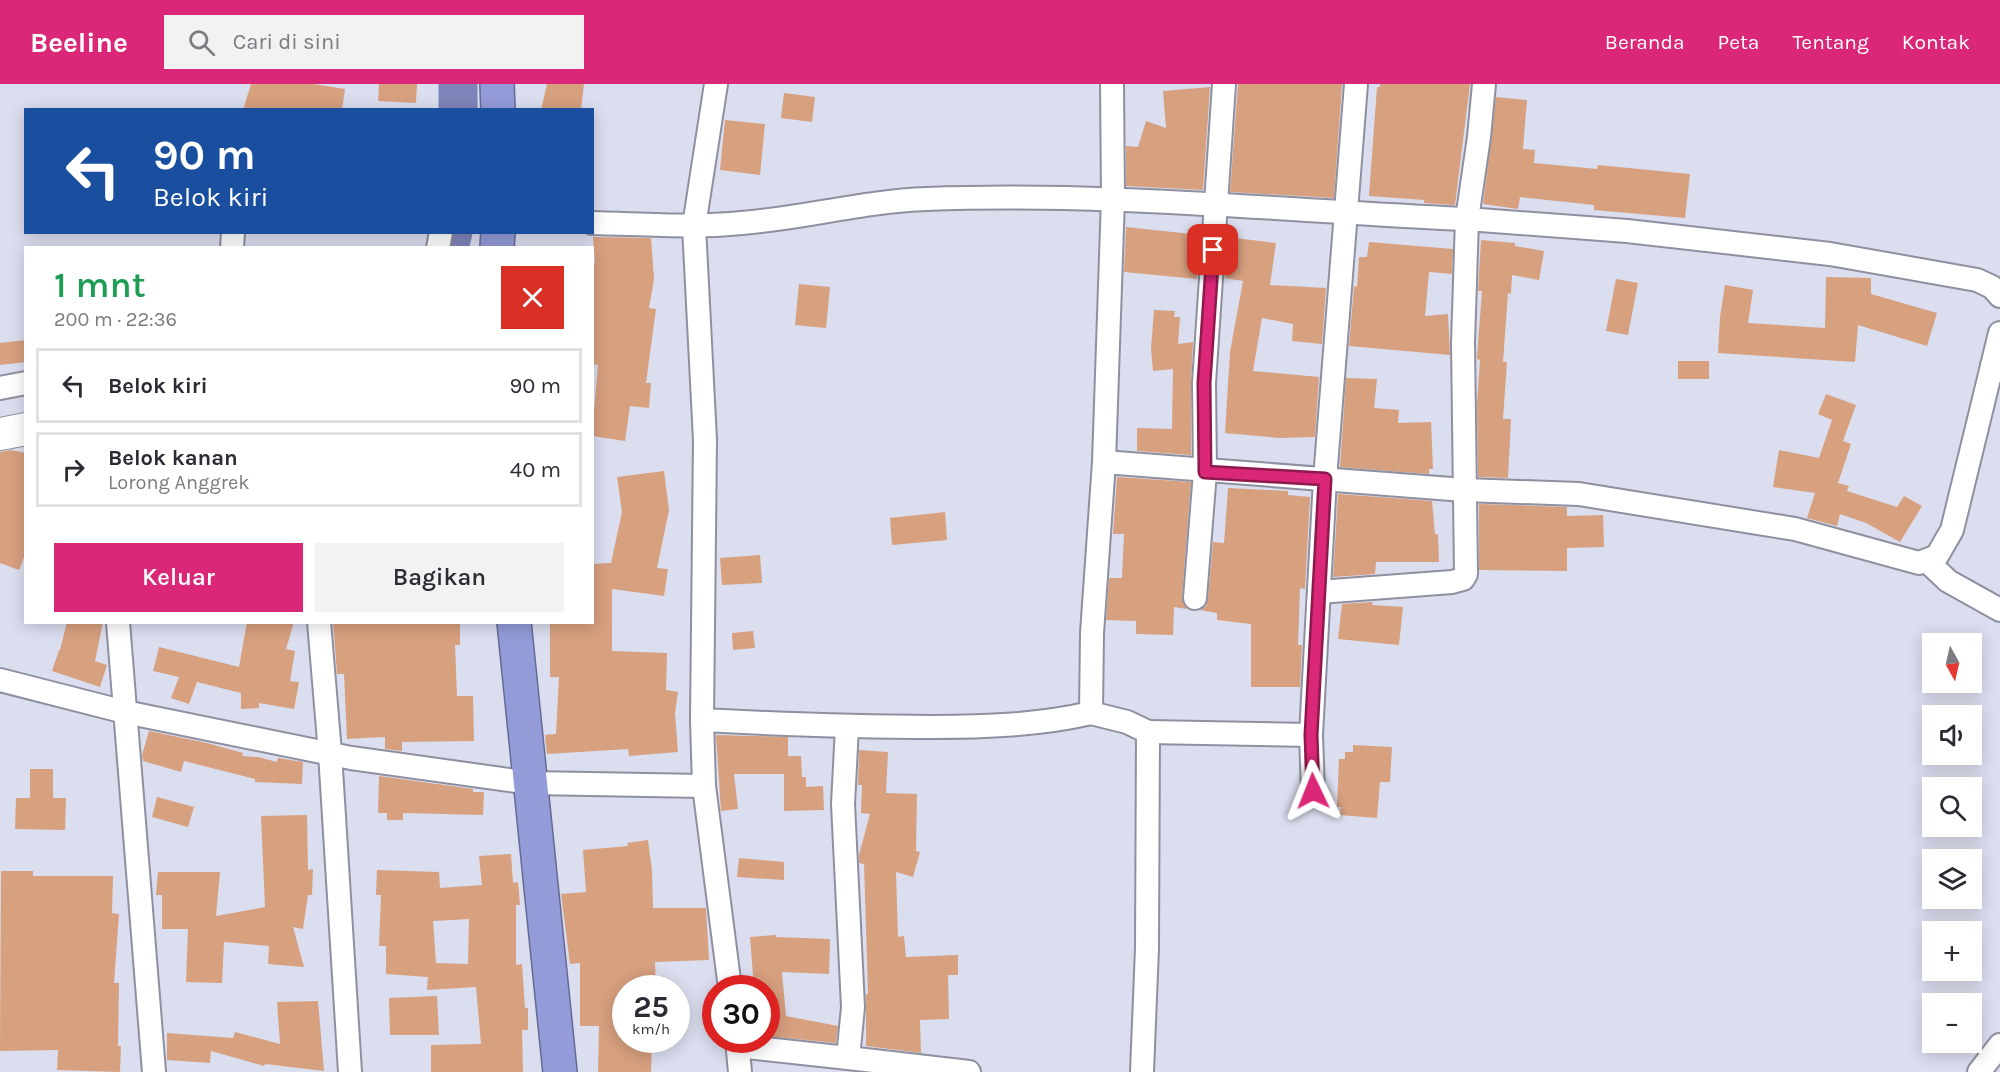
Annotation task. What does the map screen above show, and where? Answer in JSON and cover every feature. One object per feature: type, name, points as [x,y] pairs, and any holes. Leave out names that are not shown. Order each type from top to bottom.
[{"type":"highway","points":[[497,84],[498,108]]},
{"type":"highway","points":[[514,624],[560,1072]]},
{"type":"street","points":[[716,84],[694,226],[705,440],[702,720],[704,786],[728,975]]},
{"type":"street","points":[[1092,713],[1092,633],[1104,462],[1113,198],[1112,84]]},
{"type":"street","points":[[1195,598],[1205,472],[1204,383],[1224,84]]},
{"type":"street","points":[[1313,791],[1311,735],[1325,479],[1356,84]]},
{"type":"street","points":[[1319,592],[1452,582],[1463,579],[1467,569],[1463,343],[1467,219],[1484,84]]},
{"type":"street","points":[[594,223],[694,226],[742,223],[925,199],[1113,198],[1627,231],[1830,254],[1977,280],[1992,287],[2000,296]]},
{"type":"street","points":[[1104,462],[1205,472],[1464,490],[1579,494],[1795,530],[1868,548],[1904,561],[1928,562],[1937,556],[1952,530],[1996,369],[2000,333]]},
{"type":"street","points":[[0,388],[24,383]]},
{"type":"street","points":[[0,434],[24,429]]},
{"type":"street","points":[[1928,562],[1948,581],[2000,610]]},
{"type":"street","points":[[118,624],[154,1072]]},
{"type":"street","points":[[319,624],[330,753],[350,1072]]},
{"type":"street","points":[[0,680],[125,712],[351,758],[531,783],[704,786]]},
{"type":"street","points":[[702,720],[847,727],[1023,724],[1062,720],[1092,713],[1127,722],[1148,732],[1311,735]]},
{"type":"street","points":[[847,727],[843,804],[854,1007],[848,1058]]},
{"type":"street","points":[[1142,1072],[1148,948],[1148,732]]},
{"type":"street","points":[[1979,1072],[2000,1045]]},
{"type":"street","points":[[780,1049],[969,1072]]},
{"type":"street","points":[[738,1053],[740,1072]]},
{"type":"building","points":[[251,84],[314,84],[345,89],[342,108],[244,108]]},
{"type":"building","points":[[379,84],[417,84],[416,103],[378,101]]},
{"type":"building","points":[[547,84],[584,84],[581,108],[541,108]]},
{"type":"building","points":[[1238,84],[1342,84],[1334,198],[1230,192]]},
{"type":"building","points":[[1380,84],[1470,84],[1455,205],[1369,196],[1377,87],[1380,87]]},
{"type":"building","points":[[1210,87],[1203,190],[1126,186],[1126,146],[1138,147],[1146,121],[1166,128],[1163,91]]},
{"type":"building","points":[[784,93],[815,97],[812,122],[781,118]]},
{"type":"building","points":[[1496,97],[1527,100],[1523,149],[1535,150],[1534,163],[1597,169],[1598,165],[1690,174],[1685,218],[1594,210],[1594,205],[1520,197],[1518,209],[1483,204]]},
{"type":"building","points":[[725,120],[765,124],[760,175],[720,170]]},
{"type":"building","points":[[1126,227],[1200,235],[1197,279],[1124,272]]},
{"type":"building","points":[[593,237],[651,238],[654,279],[649,308],[656,309],[646,383],[651,383],[649,408],[630,406],[625,441],[594,436],[598,365],[594,364]]},
{"type":"building","points":[[1227,237],[1276,243],[1270,285],[1326,288],[1322,344],[1292,341],[1293,324],[1262,318],[1253,371],[1319,377],[1315,437],[1279,438],[1225,433],[1230,352],[1243,281],[1225,278]]},
{"type":"building","points":[[1481,240],[1515,243],[1515,246],[1544,251],[1539,280],[1512,275],[1511,294],[1508,293],[1503,362],[1507,362],[1503,419],[1511,419],[1508,478],[1478,477],[1477,404],[1480,360],[1477,356],[1482,291],[1478,291]]},
{"type":"building","points":[[1369,242],[1453,249],[1452,274],[1429,272],[1425,316],[1448,314],[1450,355],[1349,346],[1359,257],[1367,257]]},
{"type":"building","points":[[1826,277],[1871,278],[1871,294],[1937,313],[1927,346],[1858,325],[1855,362],[1718,353],[1725,285],[1753,290],[1748,323],[1825,328]]},
{"type":"building","points":[[1616,279],[1638,283],[1628,335],[1606,331]]},
{"type":"building","points":[[799,284],[830,287],[826,328],[795,325]]},
{"type":"building","points":[[1154,310],[1175,311],[1174,317],[1180,317],[1178,344],[1193,342],[1191,455],[1137,451],[1137,428],[1172,429],[1173,369],[1153,371],[1151,349]]},
{"type":"building","points":[[24,340],[24,362],[0,365],[0,343]]},
{"type":"building","points":[[1678,361],[1709,361],[1709,379],[1678,379]]},
{"type":"building","points":[[1346,378],[1377,379],[1374,408],[1399,410],[1398,423],[1431,422],[1433,469],[1429,469],[1429,474],[1340,467]]},
{"type":"building","points":[[1826,394],[1856,405],[1843,441],[1851,444],[1838,483],[1849,486],[1847,491],[1897,507],[1904,496],[1922,506],[1900,542],[1866,523],[1840,514],[1837,526],[1807,518],[1815,493],[1773,487],[1779,450],[1819,458],[1832,420],[1818,414]]},
{"type":"building","points":[[11,450],[24,453],[24,557],[19,570],[0,563],[0,452]]},
{"type":"building","points":[[664,471],[669,510],[657,568],[668,569],[664,596],[612,589],[612,651],[667,653],[666,690],[678,692],[675,713],[678,752],[629,756],[628,749],[547,754],[545,735],[556,734],[559,677],[550,677],[550,624],[594,624],[594,564],[611,563],[622,512],[617,477]]},
{"type":"building","points":[[1117,477],[1191,482],[1182,597],[1187,609],[1174,607],[1173,635],[1136,634],[1136,621],[1106,620],[1109,578],[1122,578],[1124,534],[1113,534]]},
{"type":"building","points":[[1228,488],[1288,491],[1288,495],[1310,497],[1305,589],[1300,588],[1298,645],[1302,645],[1300,687],[1251,687],[1251,624],[1217,620],[1217,613],[1200,610],[1206,606],[1208,599],[1213,542],[1224,543]]},
{"type":"building","points":[[1338,494],[1432,501],[1435,534],[1438,534],[1439,562],[1376,562],[1375,574],[1333,577]]},
{"type":"building","points":[[1479,504],[1567,507],[1567,516],[1603,515],[1604,547],[1567,548],[1567,571],[1479,570]]},
{"type":"building","points":[[945,512],[947,540],[892,545],[890,518]]},
{"type":"building","points":[[760,555],[762,583],[722,585],[720,558]]},
{"type":"building","points":[[1373,602],[1372,605],[1403,607],[1399,645],[1338,639],[1342,604]]},
{"type":"building","points":[[66,624],[103,624],[95,661],[107,665],[100,687],[52,671]]},
{"type":"building","points":[[247,624],[293,624],[286,649],[295,651],[290,681],[299,682],[294,709],[259,703],[259,708],[241,709],[241,693],[197,682],[189,704],[171,698],[179,677],[153,671],[159,647],[239,667]]},
{"type":"building","points":[[333,624],[460,624],[460,645],[455,645],[457,696],[473,696],[474,741],[402,742],[402,751],[385,749],[385,737],[347,739],[344,674],[337,674]]},
{"type":"building","points":[[753,631],[755,648],[733,650],[732,633]]},
{"type":"building","points":[[149,731],[207,743],[243,753],[242,756],[277,762],[278,758],[303,762],[302,784],[255,782],[255,779],[184,761],[181,772],[143,761],[142,755]]},
{"type":"building","points":[[716,735],[788,737],[788,756],[801,756],[802,777],[806,777],[806,787],[823,786],[824,810],[784,811],[784,774],[734,774],[738,809],[721,811]]},
{"type":"building","points":[[1353,745],[1392,747],[1390,782],[1380,782],[1377,818],[1340,815],[1341,807],[1337,807],[1339,759],[1345,759],[1345,752],[1353,752]]},
{"type":"building","points":[[859,750],[888,752],[886,793],[917,794],[916,851],[920,852],[913,877],[896,872],[898,937],[904,936],[906,957],[958,955],[958,975],[948,975],[949,1019],[920,1020],[921,1053],[866,1046],[866,994],[868,994],[864,864],[859,863],[859,855],[870,814],[861,813],[862,785],[858,785]]},
{"type":"building","points":[[30,769],[53,769],[53,798],[66,798],[65,830],[15,829],[16,798],[30,798]]},
{"type":"building","points":[[379,776],[484,792],[483,815],[403,813],[403,820],[387,820],[387,813],[378,813]]},
{"type":"building","points":[[157,797],[194,807],[188,827],[152,817]]},
{"type":"building","points":[[307,815],[308,870],[313,869],[312,895],[308,895],[303,929],[293,927],[304,967],[268,964],[269,946],[224,942],[222,983],[186,982],[188,929],[162,929],[162,895],[156,895],[158,872],[220,872],[216,916],[265,907],[261,816]]},
{"type":"building","points":[[648,840],[653,908],[706,908],[709,960],[655,962],[656,975],[612,975],[612,1053],[652,1053],[651,1072],[598,1072],[599,1026],[580,1026],[580,963],[570,964],[561,894],[586,892],[583,850],[628,846],[627,843]]},
{"type":"building","points":[[511,854],[513,883],[518,882],[520,905],[516,905],[516,965],[522,964],[525,1008],[528,1008],[528,1030],[522,1030],[523,1072],[431,1072],[431,1045],[481,1044],[476,987],[427,990],[428,977],[386,974],[386,946],[379,946],[381,895],[376,895],[377,870],[439,872],[440,888],[482,885],[479,856]],"holes":[[[469,919],[468,964],[436,963],[433,921]]]},
{"type":"building","points":[[739,858],[784,862],[784,880],[737,877]]},
{"type":"building","points":[[1,871],[33,871],[33,876],[113,876],[112,913],[119,914],[114,983],[119,983],[120,1072],[57,1070],[58,1050],[0,1051]]},
{"type":"building","points":[[776,935],[776,937],[830,939],[829,974],[782,972],[786,1016],[838,1026],[836,1043],[780,1037],[780,975],[753,975],[750,937]]},
{"type":"building","points":[[437,996],[439,1035],[390,1035],[389,998]]},
{"type":"building","points":[[318,1001],[324,1071],[265,1064],[264,1066],[211,1051],[210,1063],[167,1060],[167,1033],[233,1038],[235,1032],[280,1044],[277,1002]]},
{"type":"waterway","points":[[458,84],[458,108]]},
{"type":"waterway","points":[[450,246],[452,234]]},
{"type":"route","points":[[1213,250],[1204,383],[1205,472],[1325,479],[1311,735],[1313,791]]}]
